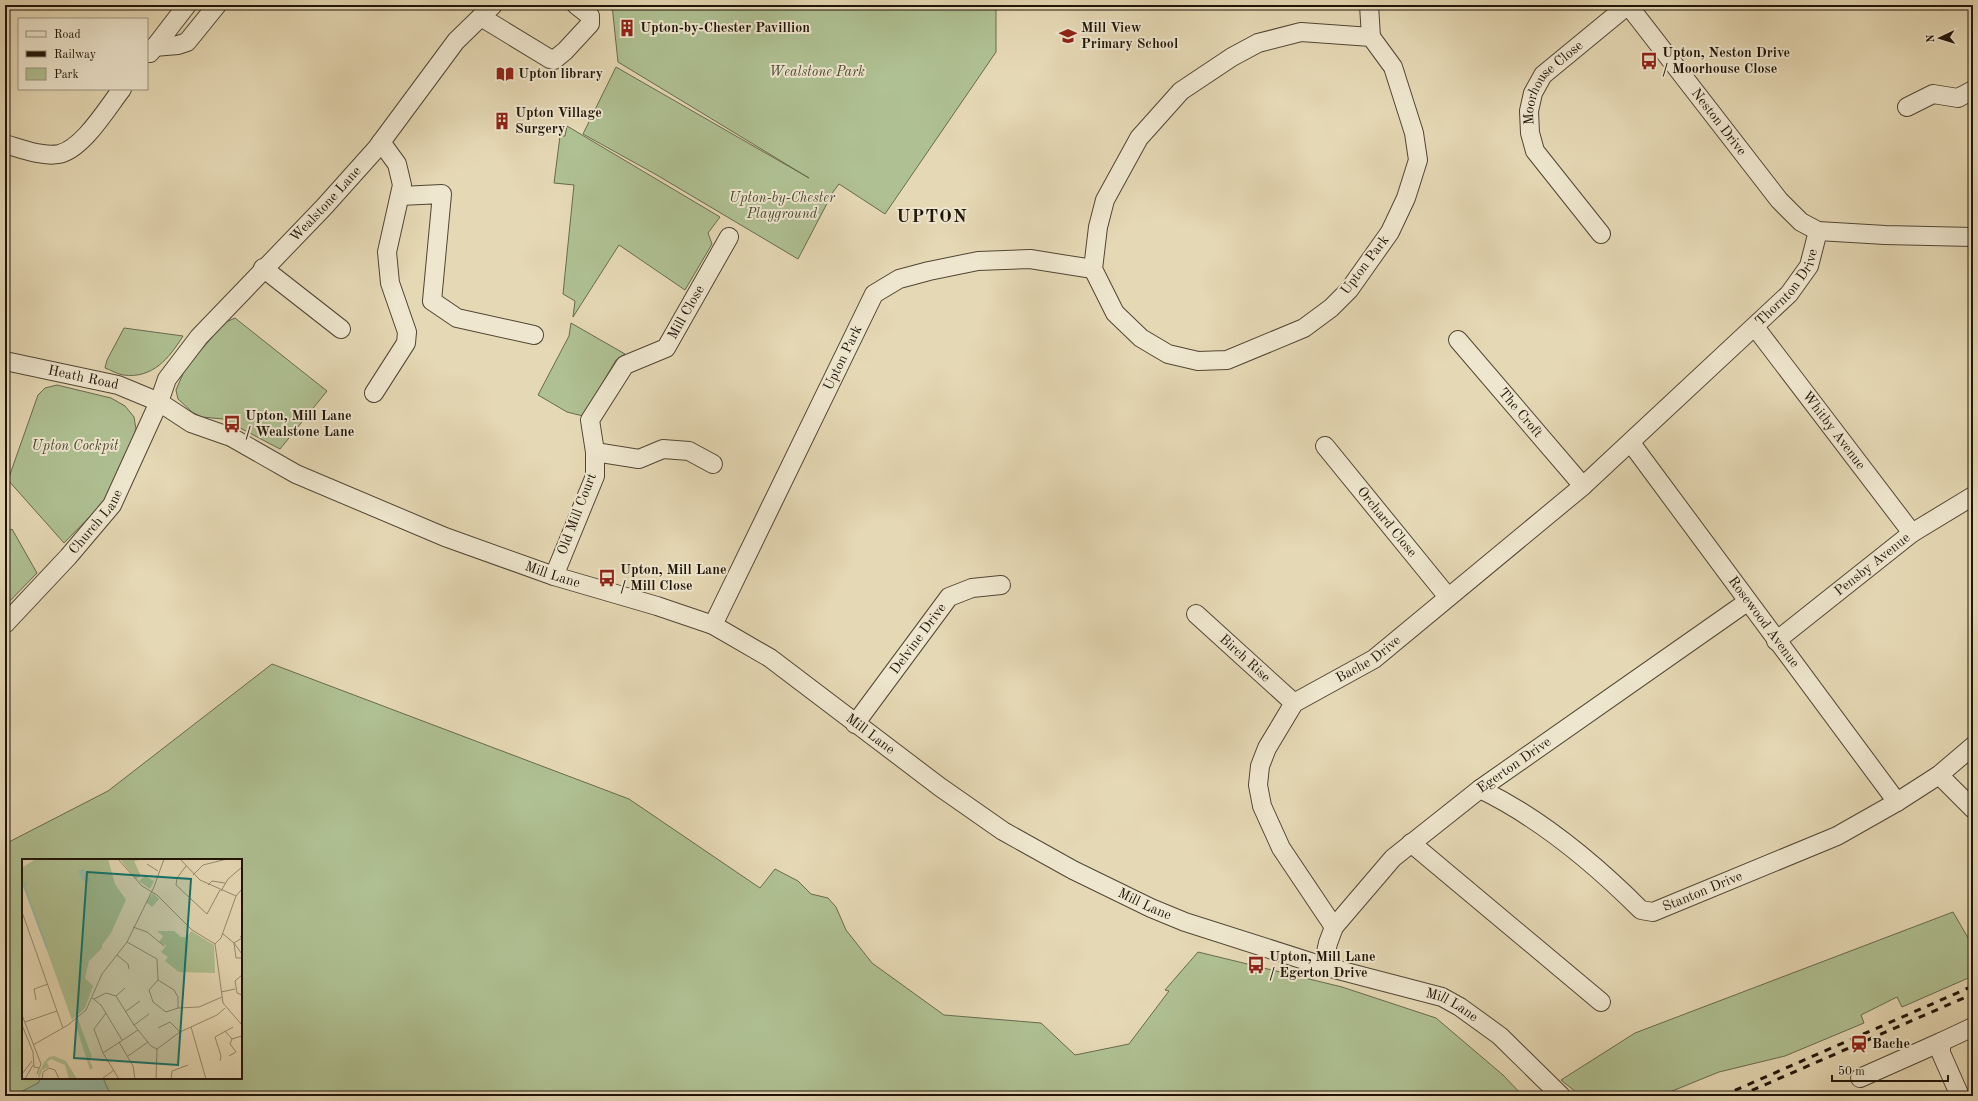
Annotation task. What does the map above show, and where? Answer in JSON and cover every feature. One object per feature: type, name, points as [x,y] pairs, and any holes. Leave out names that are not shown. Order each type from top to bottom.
[{"type":"street","points":[[151,52],[187,5]]},
{"type":"street","points":[[151,52],[187,42],[217,5]]},
{"type":"street","points":[[487,11],[550,59],[554,60],[565,51],[590,24],[590,16],[576,5]]},
{"type":"street","name":"Upton Park","points":[[713,626],[874,294],[899,279],[928,271],[978,261],[1030,259],[1093,269],[1115,313],[1140,338],[1168,354],[1198,361],[1228,360],[1260,348],[1304,328],[1331,308],[1349,290],[1390,232],[1406,198],[1418,160],[1414,133],[1393,67],[1372,37],[1369,5]]},
{"type":"street","name":"Neston Drive","points":[[1628,5],[1779,200],[1802,222],[1818,231]]},
{"type":"street","name":"Moorhouse Close","points":[[1601,234],[1535,151],[1530,133],[1529,111],[1533,93],[1543,75],[1628,5]]},
{"type":"street","name":"Wealstone Lane","points":[[159,402],[167,379],[195,341],[263,268],[324,207],[381,142],[456,41],[487,11]]},
{"type":"street","points":[[1093,269],[1098,227],[1105,200],[1138,138],[1181,91],[1232,57],[1258,43],[1301,32],[1372,37]]},
{"type":"street","points":[[5,144],[40,153],[59,154],[78,146],[121,90]]},
{"type":"street","points":[[1907,107],[1933,94],[1958,98],[1973,90]]},
{"type":"street","points":[[374,393],[406,343],[407,332],[390,283],[387,252],[402,186],[397,164],[381,142]]},
{"type":"street","points":[[400,196],[442,194],[432,301],[457,318],[534,335]]},
{"type":"street","name":"Thornton Drive","points":[[1630,443],[1755,327],[1800,282],[1809,266],[1818,231],[1885,236],[1973,237]]},
{"type":"street","name":"Mill Close","points":[[595,452],[590,420],[625,365],[666,348],[729,237]]},
{"type":"street","points":[[263,268],[341,329]]},
{"type":"street","name":"Whitby Avenue","points":[[1755,327],[1912,533]]},
{"type":"street","name":"The Croft","points":[[1458,340],[1583,486]]},
{"type":"street","name":"Heath Road","points":[[5,361],[118,385],[159,402]]},
{"type":"street","name":"Mill Lane","points":[[159,402],[191,423],[231,437],[296,474],[445,537],[554,576],[657,606],[713,626],[770,658],[855,724],[1003,831],[1073,870],[1151,908],[1185,922],[1323,966],[1442,997],[1460,1007],[1500,1036],[1561,1096]]},
{"type":"street","name":"Church Lane","points":[[5,624],[68,557],[112,505],[159,402]]},
{"type":"street","name":"Bache Drive","points":[[1294,703],[1374,659],[1583,486],[1630,443]]},
{"type":"street","name":"Rosewood Avenue","points":[[1630,443],[1896,802]]},
{"type":"street","name":"Orchard Close","points":[[1325,446],[1448,597]]},
{"type":"street","points":[[595,452],[639,459],[663,449],[689,451],[713,464]]},
{"type":"street","name":"Old Mill Court","points":[[554,576],[595,476],[595,452]]},
{"type":"street","name":"Pensby Avenue","points":[[1776,641],[1912,533],[1973,496]]},
{"type":"street","name":"Delvine Drive","points":[[855,724],[949,597],[972,588],[1001,585]]},
{"type":"street","name":"Egerton Drive","points":[[1323,966],[1328,943],[1334,927],[1393,858],[1480,789],[1747,602]]},
{"type":"street","name":"Birch Rise","points":[[1196,614],[1294,703]]},
{"type":"street","points":[[1294,703],[1267,748],[1260,766],[1258,785],[1262,806],[1281,848],[1334,927]]},
{"type":"street","name":"Stanton Drive","points":[[1480,789],[1508,802],[1561,839],[1642,910],[1653,912],[1837,836],[1939,775],[1973,746]]},
{"type":"street","points":[[1508,769],[1504,793],[1508,802]]},
{"type":"street","points":[[1939,775],[1973,810]]},
{"type":"street","points":[[1411,843],[1601,1002]]},
{"type":"street","points":[[1860,1078],[1973,1027]]},
{"type":"street","points":[[1940,1042],[1941,1053],[1960,1096]]},
{"type":"green space","points":[[612,5],[996,5],[996,52],[885,214],[839,184],[833,192],[798,259],[655,174],[583,134],[616,67],[809,178],[618,62]]},
{"type":"green space","points":[[567,126],[720,217],[708,233],[712,244],[685,290],[619,245],[573,317],[575,301],[563,294],[574,185],[554,183],[560,136],[565,136]]},
{"type":"green space","points":[[235,318],[327,391],[280,449],[223,419],[202,417],[192,412],[178,399],[176,390],[185,369],[224,323]]},
{"type":"green space","points":[[571,323],[625,354],[616,360],[583,416],[567,412],[538,395],[569,336]]},
{"type":"green space","points":[[124,328],[183,336],[172,352],[159,365],[143,374],[123,375],[105,368],[107,360]]},
{"type":"green space","name":"Upton Cockpit","points":[[57,385],[111,398],[125,406],[134,417],[136,429],[126,461],[111,495],[64,543],[8,480],[38,395],[45,388]]},
{"type":"green space","points":[[12,529],[37,573],[5,606],[5,533]]},
{"type":"green space","points":[[272,664],[629,799],[760,888],[775,869],[798,881],[811,894],[828,898],[836,907],[846,930],[872,963],[944,1015],[1041,1023],[1075,1055],[1129,1044],[1169,991],[1165,990],[1198,952],[1342,987],[1436,1018],[1503,1075],[1523,1096],[5,1096],[5,844],[108,791]]},
{"type":"green space","points":[[1953,912],[1971,943],[1973,942],[1973,976],[1902,1007],[1897,997],[1861,1015],[1864,1023],[1785,1056],[1719,1072],[1660,1096],[1581,1096],[1561,1080],[1635,1033]]},
{"type":"shaded area","points":[[40,1079],[103,1079],[111,1096],[13,1096],[38,1083]]},
{"type":"railway","points":[[1722,1096],[1973,986]]},
{"type":"railway","points":[[1739,1096],[1973,994]]},
{"type":"place","name":"Upton-by-Chester Pavillion","points":[[627,28]]},
{"type":"place","name":"Mill View Primary School","points":[[1068,36]]},
{"type":"place","name":"Upton, Neston Drive / Moorhouse Close","points":[[1649,61]]},
{"type":"place","name":"Upton library","points":[[505,74]]},
{"type":"place","name":"Upton Village Surgery","points":[[502,121]]},
{"type":"place","name":"Upton, Mill Lane / Wealstone Lane","points":[[232,424]]},
{"type":"place","name":"Upton, Mill Lane / Mill Close","points":[[607,578]]},
{"type":"place","name":"Upton, Mill Lane / Egerton Drive","points":[[1256,965]]},
{"type":"place","name":"Bache","points":[[1859,1044]]},
{"type":"district","name":"UPTON","points":[[932,217]]},
{"type":"park label","name":"Wealstone Park","points":[[817,72]]},
{"type":"park label","name":"Upton-by-Chester Playground","points":[[782,206]]}]
